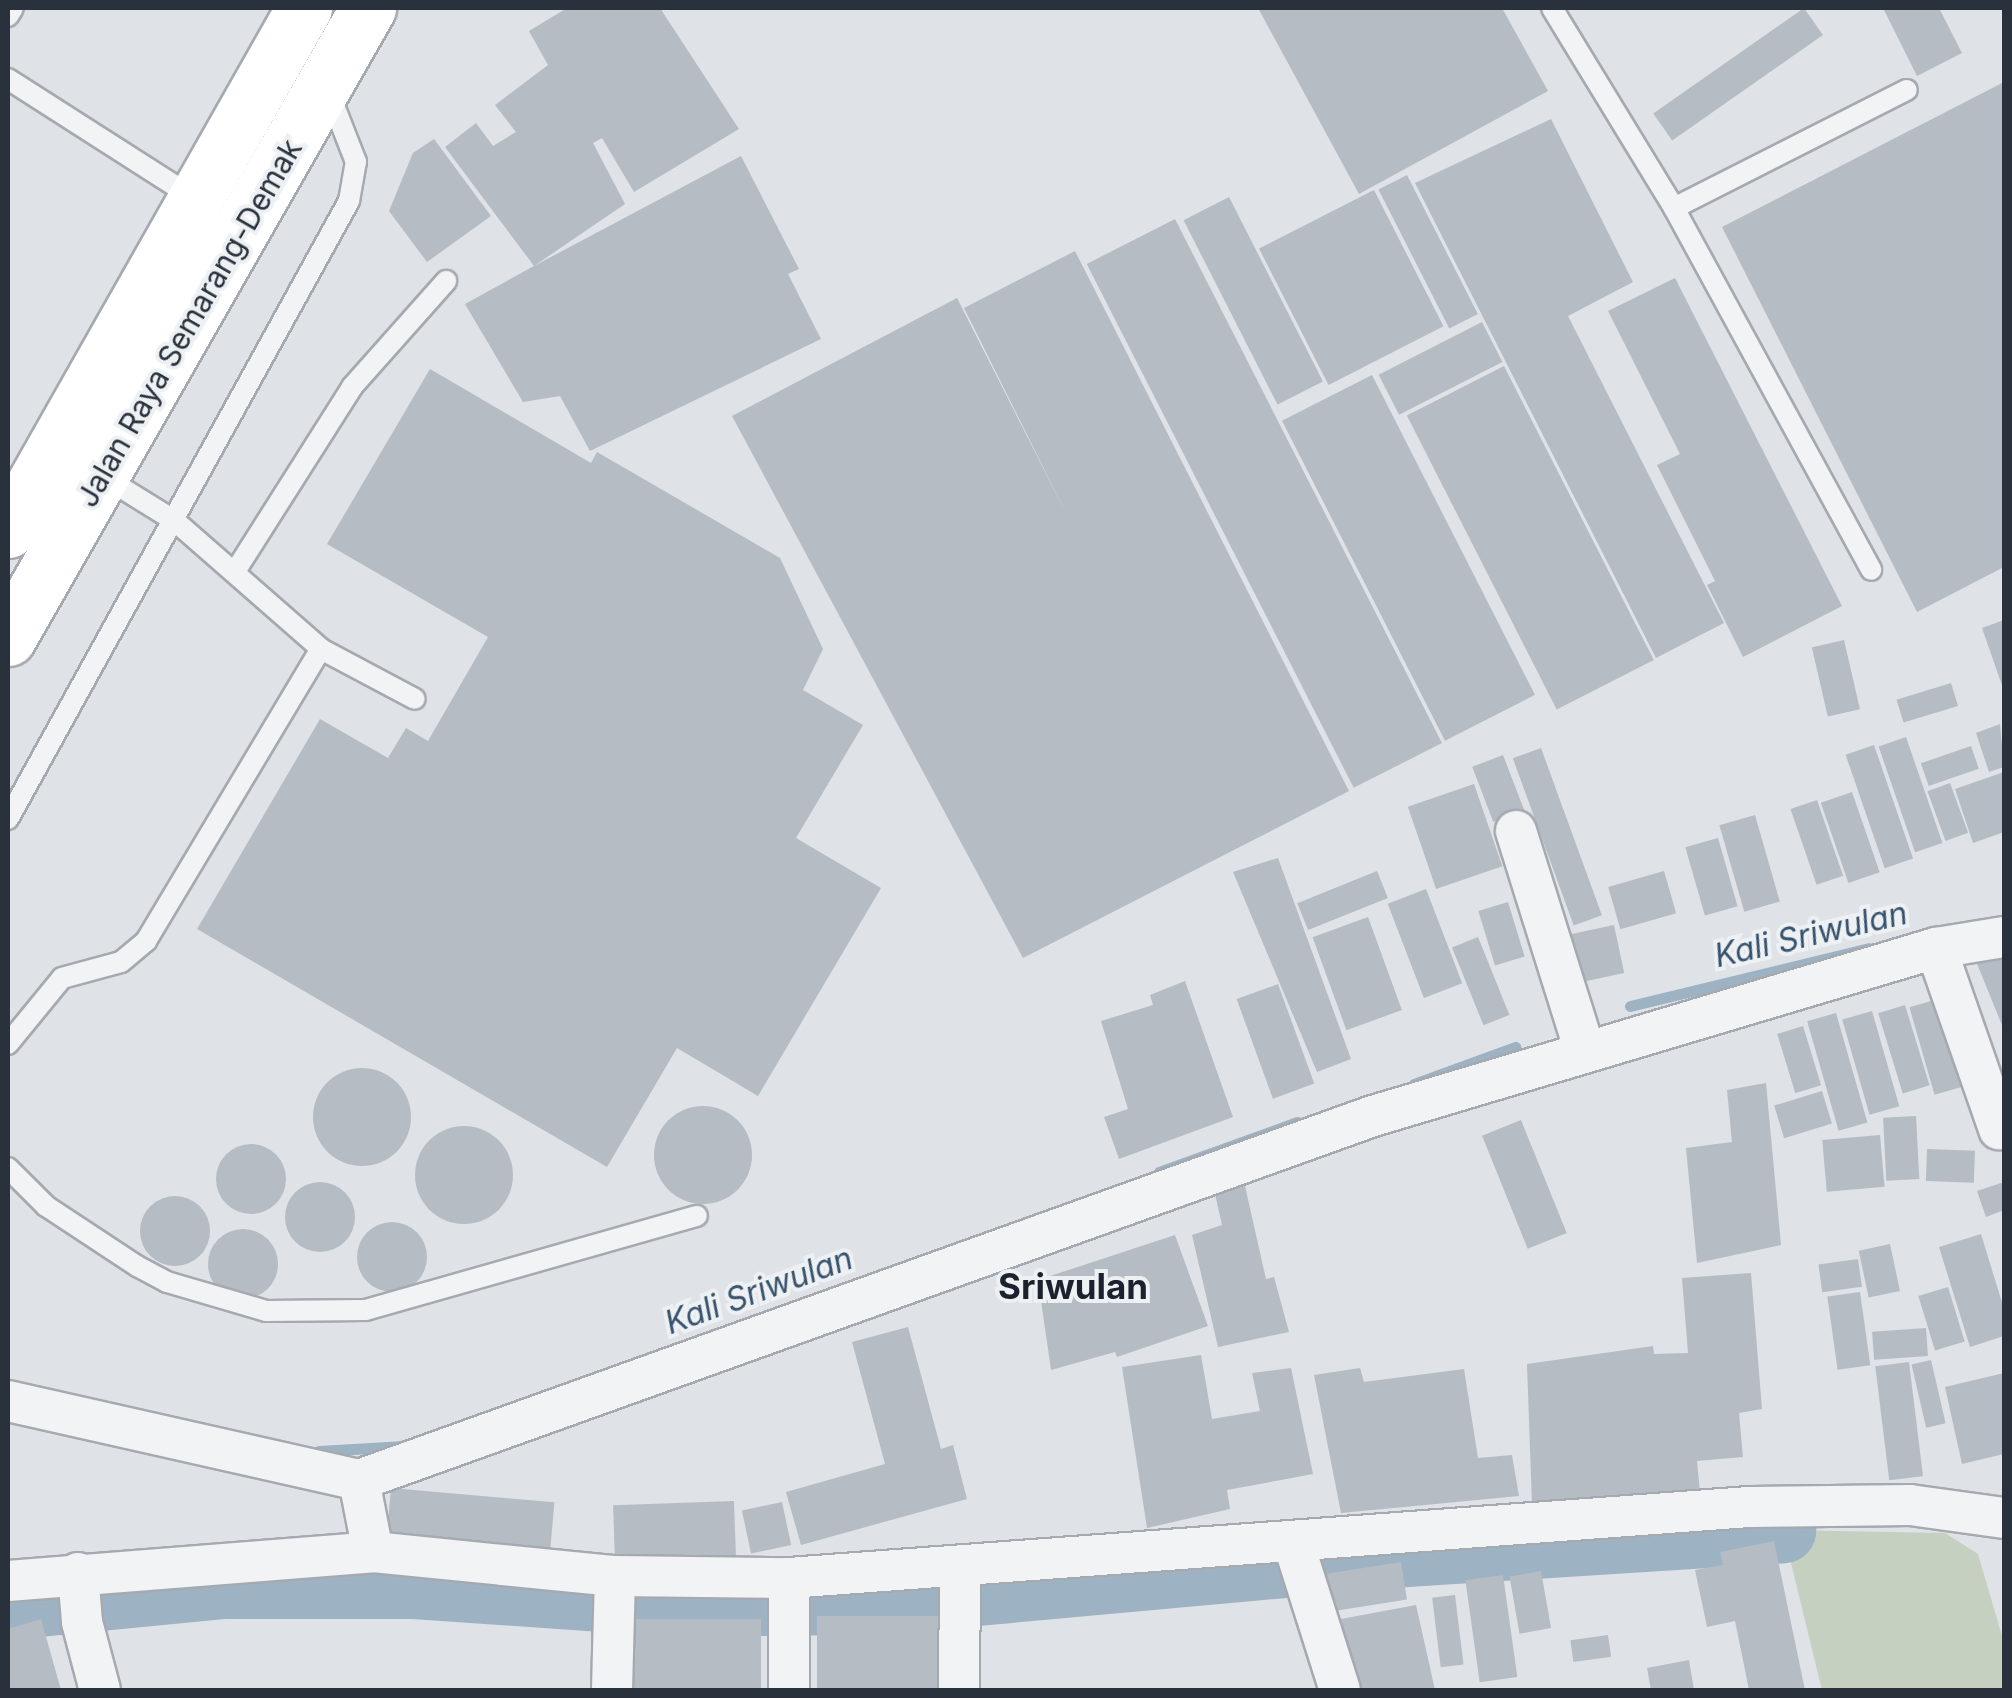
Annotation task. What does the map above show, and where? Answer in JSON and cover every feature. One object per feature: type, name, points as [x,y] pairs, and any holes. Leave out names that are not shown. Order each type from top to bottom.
[{"type":"highway","name":"Jalan Raya Semarang-Demak","points":[[8,530],[304,8]]},
{"type":"highway","name":"Jalan Raya Semarang-Demak","points":[[8,638],[368,8]]},
{"type":"street","points":[[1516,831],[1584,1048]]},
{"type":"street","points":[[8,1401],[358,1480],[1354,1122],[1584,1048],[1936,948],[2004,937]]},
{"type":"street","points":[[1936,948],[1999,1129]]},
{"type":"street","points":[[358,1480],[372,1552]]},
{"type":"street","points":[[8,1581],[80,1595],[372,1552],[615,1596],[789,1595],[960,1586],[1293,1548],[1750,1508],[1910,1506],[2004,1518]]},
{"type":"street","points":[[1293,1548],[1340,1690]]},
{"type":"street","points":[[958,1690],[960,1586]]},
{"type":"street","points":[[80,1595],[100,1690]]},
{"type":"street","points":[[789,1595],[789,1690]]},
{"type":"street","points":[[612,1690],[615,1596]]},
{"type":"lane","points":[[8,16],[13,8]]},
{"type":"lane","points":[[1552,8],[1674,208],[1871,570]]},
{"type":"lane","points":[[8,78],[195,199]]},
{"type":"lane","points":[[8,819],[349,201],[356,162],[326,84]]},
{"type":"lane","points":[[1674,208],[1907,90]]},
{"type":"lane","points":[[236,570],[352,388],[446,281]]},
{"type":"lane","points":[[102,476],[175,521],[236,570],[278,617],[321,649],[415,699]]},
{"type":"lane","points":[[8,1044],[62,978],[121,962],[146,941],[321,649]]},
{"type":"lane","points":[[8,1168],[46,1206],[137,1266],[266,1311],[366,1310],[696,1216]]},
{"type":"green space","points":[[1783,1530],[1945,1533],[1978,1554],[2004,1643],[2004,1690],[1822,1690]]},
{"type":"building","points":[[567,8],[660,8],[739,129],[634,192],[602,138],[593,143],[625,204],[534,266],[445,147],[476,123],[493,146],[516,132],[495,105],[548,65],[529,31]]},
{"type":"building","points":[[1258,8],[1502,8],[1548,91],[1359,194]]},
{"type":"building","points":[[1804,8],[1823,35],[1672,141],[1653,114]]},
{"type":"building","points":[[1883,8],[1939,8],[1962,53],[1917,76]]},
{"type":"building","points":[[2004,82],[2004,567],[1917,612],[1722,227]]},
{"type":"building","points":[[1551,119],[1633,282],[1568,316],[1724,623],[1656,658],[1415,183]]},
{"type":"building","points":[[434,139],[491,216],[427,262],[389,211],[413,153]]},
{"type":"building","points":[[741,156],[799,269],[788,274],[821,339],[590,451],[560,396],[523,402],[465,304]]},
{"type":"building","points":[[1407,175],[1478,314],[1449,329],[1378,190]]},
{"type":"building","points":[[1374,190],[1443,326],[1329,385],[1259,249]]},
{"type":"building","points":[[1229,197],[1323,381],[1278,405],[1184,220]]},
{"type":"building","points":[[1175,219],[1442,743],[1354,788],[1087,264]]},
{"type":"building","points":[[1075,251],[1349,791],[1023,958],[732,416],[957,298],[1068,517],[964,308]]},
{"type":"building","points":[[1675,278],[1842,606],[1743,657],[1707,585],[1715,581],[1657,465],[1680,454],[1608,311]]},
{"type":"building","points":[[1482,322],[1502,362],[1399,415],[1379,375]]},
{"type":"building","points":[[1504,366],[1654,660],[1557,710],[1407,415]]},
{"type":"building","points":[[430,369],[591,463],[597,452],[780,558],[823,649],[803,690],[863,725],[796,838],[881,888],[758,1096],[677,1048],[607,1167],[197,929],[320,719],[388,758],[406,728],[428,741],[488,637],[327,544]]},
{"type":"building","points":[[1372,375],[1535,695],[1445,741],[1282,421]]},
{"type":"building","points":[[2004,620],[2004,691],[1982,628]]},
{"type":"building","points":[[1844,640],[1860,709],[1828,717],[1812,647]]},
{"type":"building","points":[[1951,683],[1958,706],[1904,723],[1896,700]]},
{"type":"building","points":[[2000,724],[2004,767],[1989,772],[1976,733]]},
{"type":"building","points":[[1906,737],[1942,843],[1915,852],[1879,746]]},
{"type":"building","points":[[1874,745],[1913,858],[1885,868],[1846,755]]},
{"type":"building","points":[[1971,746],[1979,769],[1929,786],[1921,763]]},
{"type":"building","points":[[1541,748],[1602,915],[1574,926],[1513,758]]},
{"type":"building","points":[[1503,755],[1524,810],[1493,822],[1472,767]]},
{"type":"building","points":[[2004,772],[2004,832],[1973,843],[1955,789]]},
{"type":"building","points":[[1950,783],[1968,833],[1946,841],[1927,791]]},
{"type":"building","points":[[1474,784],[1502,866],[1436,889],[1408,807]]},
{"type":"building","points":[[1852,792],[1880,872],[1848,883],[1821,803]]},
{"type":"building","points":[[1817,800],[1843,876],[1817,885],[1791,809]]},
{"type":"building","points":[[1755,815],[1780,902],[1744,912],[1719,825]]},
{"type":"building","points":[[1718,838],[1738,906],[1705,916],[1685,847]]},
{"type":"building","points":[[1278,858],[1351,1059],[1317,1072],[1233,872]]},
{"type":"building","points":[[1377,871],[1388,898],[1308,930],[1297,903]]},
{"type":"building","points":[[1664,871],[1676,913],[1620,929],[1608,887]]},
{"type":"building","points":[[1426,889],[1462,983],[1424,998],[1388,904]]},
{"type":"building","points":[[1508,902],[1525,957],[1495,966],[1478,911]]},
{"type":"building","points":[[1368,917],[1402,1010],[1346,1030],[1313,937]]},
{"type":"building","points":[[1614,925],[1624,973],[1577,983],[1567,935]]},
{"type":"building","points":[[1478,937],[1509,1015],[1484,1025],[1452,947]]},
{"type":"building","points":[[1999,943],[2004,957],[2004,1030],[1973,954]]},
{"type":"building","points":[[1185,981],[1233,1117],[1119,1159],[1104,1117],[1128,1109],[1101,1021],[1153,1005],[1150,995]]},
{"type":"building","points":[[1278,984],[1314,1084],[1273,1099],[1237,999]]},
{"type":"building","points":[[1945,997],[1970,1084],[1935,1095],[1909,1007]]},
{"type":"building","points":[[1905,1005],[1930,1085],[1903,1094],[1878,1013]]},
{"type":"building","points":[[1872,1011],[1899,1106],[1869,1115],[1842,1020]]},
{"type":"building","points":[[1836,1013],[1867,1123],[1839,1131],[1807,1021]]},
{"type":"building","points":[[1803,1026],[1821,1085],[1795,1093],[1777,1034]]},
{"type":"building","points":[[362,1068],[389,1076],[403,1090],[411,1117],[403,1144],[389,1158],[362,1166],[335,1158],[321,1144],[313,1117],[321,1090],[335,1076]]},
{"type":"building","points":[[1766,1083],[1781,1245],[1697,1263],[1686,1148],[1732,1142],[1727,1090]]},
{"type":"building","points":[[1822,1091],[1832,1124],[1784,1138],[1774,1106]]},
{"type":"building","points":[[703,1106],[722,1110],[738,1120],[748,1136],[752,1155],[748,1174],[738,1190],[722,1200],[703,1204],[684,1200],[668,1190],[658,1174],[654,1155],[658,1136],[668,1120],[684,1110]]},
{"type":"building","points":[[1916,1116],[1919,1179],[1886,1181],[1883,1118]]},
{"type":"building","points":[[1521,1120],[1567,1233],[1528,1249],[1482,1136]]},
{"type":"building","points":[[464,1126],[483,1130],[499,1140],[509,1156],[513,1175],[509,1194],[499,1210],[483,1220],[464,1224],[445,1220],[429,1210],[419,1194],[415,1175],[419,1156],[429,1140],[445,1130]]},
{"type":"building","points":[[1880,1135],[1885,1187],[1827,1192],[1822,1140]]},
{"type":"building","points":[[251,1144],[276,1154],[286,1179],[276,1204],[251,1214],[226,1204],[216,1179],[226,1154]]},
{"type":"building","points":[[1927,1149],[1975,1151],[1974,1183],[1926,1181]]},
{"type":"building","points":[[320,1182],[345,1192],[355,1217],[345,1242],[320,1252],[295,1242],[285,1217],[295,1192]]},
{"type":"building","points":[[2004,1182],[2004,1210],[1986,1217],[1977,1191]]},
{"type":"building","points":[[1245,1186],[1266,1279],[1274,1277],[1289,1332],[1218,1347],[1192,1235],[1222,1225],[1215,1194]]},
{"type":"building","points":[[175,1196],[200,1206],[210,1231],[200,1256],[175,1266],[150,1256],[140,1231],[150,1206]]},
{"type":"building","points":[[392,1222],[417,1232],[427,1257],[417,1282],[392,1292],[367,1282],[357,1257],[367,1232]]},
{"type":"building","points":[[243,1229],[268,1239],[278,1264],[268,1289],[243,1299],[218,1289],[208,1264],[218,1239]]},
{"type":"building","points":[[1981,1234],[2004,1309],[2004,1336],[1970,1347],[1939,1247]]},
{"type":"building","points":[[1175,1235],[1208,1326],[1117,1357],[1115,1352],[1051,1370],[1038,1280]]},
{"type":"building","points":[[1890,1244],[1900,1291],[1869,1298],[1859,1251]]},
{"type":"building","points":[[1858,1259],[1862,1287],[1822,1292],[1818,1265]]},
{"type":"building","points":[[1751,1273],[1762,1409],[1739,1413],[1743,1457],[1697,1461],[1700,1492],[1532,1504],[1527,1364],[1653,1346],[1654,1354],[1688,1353],[1682,1278]]},
{"type":"building","points":[[1948,1287],[1965,1342],[1935,1351],[1918,1296]]},
{"type":"building","points":[[1860,1292],[1870,1365],[1838,1370],[1827,1297]]},
{"type":"building","points":[[908,1327],[941,1449],[953,1445],[967,1499],[801,1545],[786,1492],[885,1464],[852,1342]]},
{"type":"building","points":[[1926,1328],[1928,1356],[1874,1360],[1872,1332]]},
{"type":"building","points":[[1201,1355],[1212,1419],[1260,1411],[1252,1373],[1291,1368],[1313,1474],[1227,1490],[1230,1509],[1147,1528],[1122,1367]]},
{"type":"building","points":[[1931,1360],[1946,1423],[1926,1428],[1912,1364]]},
{"type":"building","points":[[1909,1362],[1923,1476],[1889,1480],[1875,1366]]},
{"type":"building","points":[[1360,1368],[1364,1382],[1464,1369],[1478,1458],[1512,1455],[1519,1496],[1341,1513],[1314,1375]]},
{"type":"building","points":[[2004,1373],[2004,1454],[1962,1464],[1945,1387]]},
{"type":"building","points":[[391,1488],[554,1502],[549,1558],[386,1544]]},
{"type":"building","points":[[734,1501],[736,1558],[615,1562],[613,1505]]},
{"type":"building","points":[[782,1502],[791,1545],[751,1554],[742,1511]]},
{"type":"building","points":[[1774,1541],[1805,1690],[1749,1690],[1735,1621],[1707,1627],[1695,1570],[1723,1565],[1720,1552]]},
{"type":"building","points":[[1401,1562],[1407,1600],[1328,1612],[1322,1575]]},
{"type":"building","points":[[1541,1571],[1551,1628],[1520,1634],[1509,1577]]},
{"type":"building","points":[[1503,1575],[1517,1677],[1480,1682],[1465,1580]]},
{"type":"building","points":[[1455,1595],[1464,1664],[1441,1667],[1432,1598]]},
{"type":"building","points":[[1416,1605],[1435,1690],[1357,1690],[1341,1619]]},
{"type":"building","points":[[817,1616],[944,1616],[944,1690],[817,1690]]},
{"type":"building","points":[[41,1619],[61,1690],[8,1690],[8,1629]]},
{"type":"building","points":[[633,1619],[761,1619],[761,1690],[633,1690]]},
{"type":"building","points":[[1608,1635],[1611,1657],[1573,1662],[1570,1640]]},
{"type":"building","points":[[1689,1660],[1694,1690],[1651,1690],[1647,1668]]},
{"type":"waterway","name":"Kali Sriwulan","points":[[1630,1006],[1869,948]]},
{"type":"waterway","name":"Kali Sriwulan","points":[[1414,1084],[1515,1047]]},
{"type":"waterway","name":"Kali Sriwulan","points":[[1159,1172],[1297,1122]]},
{"type":"waterway","name":"Kali Sriwulan","points":[[319,1451],[405,1446]]},
{"type":"waterway","points":[[8,1607],[224,1586],[414,1586],[673,1604],[877,1602],[1406,1554],[1783,1530]]},
{"type":"district","name":"Sriwulan","points":[[1073,1286]]}]
